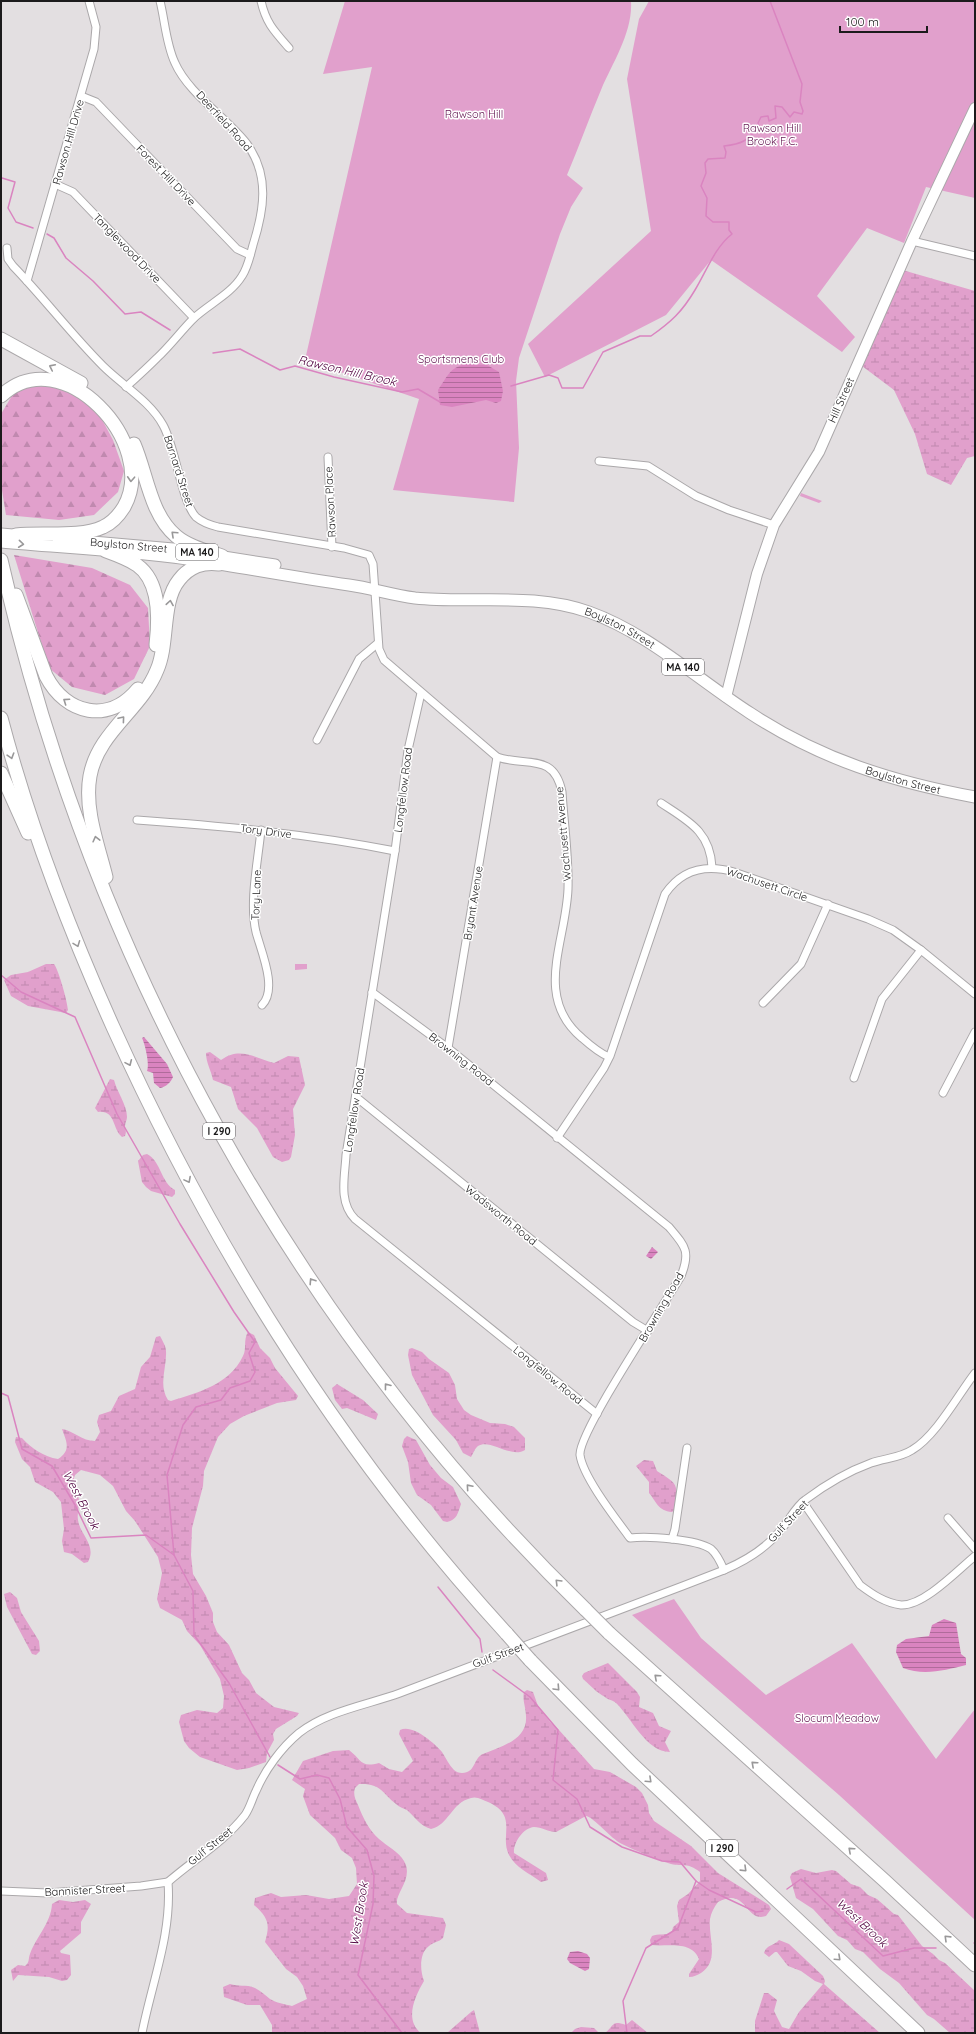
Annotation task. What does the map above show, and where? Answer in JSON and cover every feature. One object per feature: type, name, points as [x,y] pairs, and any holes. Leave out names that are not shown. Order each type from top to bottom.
[{"type":"highway","points":[[1,339],[64,372],[98,396],[114,413],[130,436],[156,508],[169,529],[185,542],[221,560]]},
{"type":"highway","points":[[1,396],[15,386],[30,379],[47,379],[69,385],[85,395],[105,413],[120,434],[130,457],[132,474],[130,493],[122,510],[113,521],[101,528],[84,533],[42,539],[16,535]]},
{"type":"highway","points":[[1,557],[50,685],[61,698],[70,704],[82,709],[99,711],[122,704],[138,688],[153,662],[157,636],[155,595],[151,581],[138,566],[106,551]]},
{"type":"highway","name":"I 290","points":[[1,560],[24,654],[52,748],[84,840],[121,931],[166,1031],[214,1122],[268,1213],[324,1299],[384,1382],[446,1460],[505,1528],[610,1633],[885,1881],[975,1965]]},
{"type":"highway","points":[[121,931],[90,811],[89,789],[92,769],[96,756],[104,741],[141,697],[157,671],[164,646],[171,596],[176,584],[188,571],[198,565],[221,560]]},
{"type":"highway","name":"I 290","points":[[1,718],[30,815],[68,921],[132,1070],[200,1204],[245,1281],[316,1393],[374,1475],[438,1556],[530,1660],[627,1759],[918,2033]]},
{"type":"highway","points":[[1,773],[68,921]]},
{"type":"main road","points":[[1,534],[16,535]]},
{"type":"main road","name":"Boylston Street","points":[[1,542],[42,539],[173,549],[221,560]]},
{"type":"main road","name":"Boylston Street","points":[[42,539],[106,551],[178,558],[221,560],[293,569],[349,585],[432,599],[539,601],[582,610],[604,618],[637,635],[726,697],[788,737],[843,762],[877,775],[910,784],[975,797]]},
{"type":"street","name":"Rawson Hill Drive","points":[[27,281],[81,96],[96,35],[94,13],[89,1]]},
{"type":"street","name":"Deerfield Road","points":[[126,387],[157,358],[194,318],[236,284],[244,273],[250,255],[260,221],[263,203],[261,175],[253,154],[245,143],[190,84],[177,67],[171,52],[160,1]]},
{"type":"street","points":[[261,1],[264,16],[269,25],[289,48]]},
{"type":"street","name":"Forest Hill Drive","points":[[81,96],[94,100],[238,250],[250,255]]},
{"type":"street","name":"Hill Street","points":[[726,697],[757,574],[774,525],[819,452],[912,241],[975,108]]},
{"type":"street","name":"Tanglewood Drive","points":[[55,184],[68,189],[76,195],[194,318]]},
{"type":"street","points":[[912,241],[975,256]]},
{"type":"street","name":"Barnard Street","points":[[7,248],[10,263],[102,365],[152,411],[163,424],[171,443],[190,508],[200,520],[218,527],[332,546],[369,555],[373,564],[376,590]]},
{"type":"street","name":"Rawson Place","points":[[328,457],[332,546]]},
{"type":"street","points":[[599,461],[648,466],[696,496],[729,510],[774,525]]},
{"type":"street","name":"Wachusett Avenue","points":[[376,590],[379,652],[384,660],[497,758],[516,762],[538,762],[552,769],[560,783],[568,888],[555,982],[556,1000],[561,1013],[574,1031],[596,1050],[610,1057]]},
{"type":"street","points":[[317,740],[359,659],[378,643]]},
{"type":"street","name":"Longfellow Road","points":[[421,693],[408,750],[395,851],[346,1155],[344,1198],[348,1211],[481,1321],[597,1414]]},
{"type":"street","name":"Bryant Avenue","points":[[448,1048],[497,758]]},
{"type":"street","points":[[661,803],[693,824],[700,831],[709,849],[712,867]]},
{"type":"street","name":"Tory Drive","points":[[137,820],[261,830],[337,840],[395,851]]},
{"type":"street","name":"Tory Lane","points":[[261,830],[254,909],[256,929],[269,988],[266,1001],[262,1005]]},
{"type":"street","name":"Wachusett Circle","points":[[557,1138],[610,1057],[665,894],[676,881],[685,874],[695,870],[712,867],[734,872],[828,904],[891,928],[921,950],[975,994]]},
{"type":"street","points":[[763,1003],[800,964],[828,904]]},
{"type":"street","points":[[854,1078],[882,999],[921,950]]},
{"type":"street","name":"Browning Road","points":[[372,992],[448,1048],[668,1227],[684,1243],[687,1258],[683,1271],[670,1297],[597,1414],[580,1449],[582,1462],[587,1474],[630,1538],[650,1537],[672,1539],[711,1549],[721,1562],[724,1570]]},
{"type":"street","points":[[944,1093],[975,1032]]},
{"type":"street","name":"Wadsworth Road","points":[[356,1097],[627,1318],[648,1330]]},
{"type":"street","name":"Gulf Street","points":[[168,1882],[230,1831],[250,1807],[269,1766],[299,1734],[315,1723],[341,1712],[398,1694],[724,1570],[744,1560],[771,1540],[803,1502],[859,1468],[913,1450],[934,1430],[975,1373]]},
{"type":"street","points":[[672,1539],[675,1529],[687,1448]]},
{"type":"street","points":[[803,1502],[860,1585],[873,1595],[887,1602],[903,1605],[917,1602],[975,1556]]},
{"type":"street","points":[[948,1518],[975,1549]]},
{"type":"street","points":[[142,2033],[166,1938],[169,1908],[168,1882]]},
{"type":"street","name":"Bannister Street","points":[[1,1891],[48,1893],[141,1886],[168,1882]]},
{"type":"green space","name":"Rawson Hill","points":[[345,1],[631,1],[631,13],[626,35],[601,90],[567,175],[583,188],[571,207],[560,234],[519,358],[516,381],[519,448],[514,502],[393,490],[419,399],[305,360],[372,67],[323,74]]},
{"type":"green space","name":"Rawson Hill Brook F.C.","points":[[649,1],[975,1],[975,198],[926,187],[904,243],[867,228],[817,296],[855,337],[842,352],[711,260],[666,315],[545,377],[528,344],[651,231],[627,79],[639,19]]},
{"type":"green space","points":[[899,269],[975,291],[975,456],[967,458],[951,485],[927,474],[915,434],[894,390],[858,363]]},
{"type":"green space","points":[[30,383],[56,384],[80,397],[98,412],[113,440],[124,471],[118,492],[94,515],[59,520],[6,515],[1,484],[1,414],[13,394]]},
{"type":"green space","points":[[801,493],[822,501],[819,503],[800,496]]},
{"type":"green space","points":[[14,555],[92,568],[130,585],[148,608],[150,646],[134,679],[105,695],[72,687],[49,668]]},
{"type":"green space","points":[[46,964],[54,964],[58,973],[68,1010],[66,1013],[28,1006],[11,996],[4,980],[11,975],[28,972]]},
{"type":"green space","points":[[295,964],[307,964],[307,969],[295,970]]},
{"type":"green space","points":[[210,1052],[221,1060],[228,1056],[241,1053],[274,1063],[288,1056],[299,1057],[305,1085],[293,1109],[295,1135],[291,1157],[289,1160],[282,1162],[273,1157],[257,1128],[238,1109],[231,1087],[213,1080],[206,1057],[206,1053]]},
{"type":"green space","points":[[110,1079],[114,1080],[127,1112],[125,1126],[126,1133],[125,1136],[122,1137],[111,1117],[104,1112],[98,1112],[95,1108]]},
{"type":"green space","points":[[147,1154],[152,1157],[170,1187],[175,1190],[175,1194],[172,1197],[151,1191],[142,1182],[138,1161],[143,1155]]},
{"type":"green space","points":[[248,1332],[254,1335],[260,1348],[270,1358],[275,1368],[298,1396],[296,1400],[277,1403],[244,1416],[230,1424],[218,1437],[204,1471],[203,1486],[192,1528],[191,1555],[193,1574],[206,1596],[213,1613],[213,1622],[217,1632],[229,1645],[242,1673],[249,1680],[256,1693],[274,1707],[299,1713],[297,1716],[276,1729],[273,1734],[274,1740],[267,1753],[266,1762],[249,1768],[237,1770],[200,1757],[189,1748],[184,1741],[179,1722],[181,1715],[197,1710],[217,1713],[223,1708],[224,1696],[220,1679],[200,1645],[187,1631],[182,1620],[160,1608],[157,1599],[162,1573],[158,1557],[135,1521],[126,1511],[113,1486],[100,1475],[81,1470],[75,1475],[72,1484],[79,1499],[79,1525],[91,1550],[88,1562],[84,1563],[72,1554],[64,1552],[62,1541],[64,1529],[61,1502],[53,1492],[35,1482],[30,1467],[22,1459],[15,1442],[16,1437],[22,1438],[38,1452],[58,1459],[65,1452],[67,1446],[62,1429],[90,1441],[95,1441],[100,1432],[97,1422],[99,1415],[111,1411],[119,1396],[135,1389],[141,1367],[150,1357],[156,1337],[160,1336],[166,1349],[163,1382],[165,1394],[168,1400],[171,1401],[212,1386],[230,1374],[243,1356]]},
{"type":"green space","points":[[412,1348],[422,1352],[429,1359],[449,1373],[455,1385],[457,1399],[464,1410],[471,1415],[490,1423],[505,1424],[514,1427],[525,1438],[525,1450],[513,1452],[483,1444],[477,1447],[471,1457],[463,1453],[456,1440],[433,1415],[412,1375],[408,1355],[409,1349]]},
{"type":"green space","points":[[337,1384],[363,1400],[378,1414],[376,1420],[347,1408],[342,1409],[335,1400],[332,1388]]},
{"type":"green space","points":[[407,1436],[416,1440],[430,1465],[441,1478],[453,1487],[461,1504],[457,1516],[453,1520],[447,1522],[443,1521],[431,1505],[417,1495],[411,1483],[408,1462],[402,1446],[404,1439]]},
{"type":"green space","points":[[644,1460],[653,1461],[657,1471],[673,1482],[677,1494],[676,1509],[672,1512],[660,1508],[649,1493],[649,1482],[636,1466]]},
{"type":"green space","points":[[10,1592],[17,1598],[21,1612],[39,1641],[40,1651],[36,1655],[32,1654],[7,1607],[4,1594]]},
{"type":"green space","name":"Slocum Meadow","points":[[674,1599],[701,1638],[766,1695],[852,1643],[936,1759],[975,1709],[975,1920],[839,1795],[632,1615]]},
{"type":"green space","points":[[608,1663],[637,1692],[640,1697],[639,1707],[653,1713],[659,1726],[671,1731],[665,1742],[670,1752],[661,1750],[646,1740],[616,1703],[599,1693],[583,1679],[582,1676],[584,1673]]},
{"type":"green space","points":[[527,1690],[533,1692],[538,1706],[550,1722],[594,1769],[610,1772],[636,1787],[642,1793],[648,1805],[649,1813],[654,1821],[691,1846],[718,1873],[769,1905],[771,1909],[766,1916],[759,1917],[754,1915],[735,1898],[728,1898],[718,1902],[710,1919],[712,1955],[710,1962],[707,1968],[701,1973],[689,1977],[689,1974],[699,1959],[695,1953],[685,1947],[651,1945],[650,1940],[654,1935],[672,1932],[673,1927],[679,1922],[677,1906],[679,1900],[688,1894],[700,1881],[700,1872],[696,1869],[665,1862],[622,1844],[594,1820],[586,1816],[556,1832],[534,1827],[530,1828],[523,1833],[517,1841],[514,1853],[546,1873],[548,1880],[541,1882],[519,1867],[512,1860],[506,1848],[506,1820],[503,1813],[497,1807],[488,1802],[480,1798],[471,1798],[464,1801],[454,1809],[442,1823],[431,1829],[421,1824],[407,1810],[397,1805],[377,1787],[359,1784],[355,1788],[354,1792],[356,1801],[367,1824],[379,1839],[399,1855],[404,1861],[406,1867],[406,1879],[397,1900],[397,1904],[407,1913],[443,1918],[446,1925],[443,1938],[429,1946],[423,1953],[421,1967],[424,1981],[417,1994],[412,2015],[416,2028],[421,2033],[272,2033],[272,2025],[260,2005],[247,2005],[224,1997],[223,1987],[230,1984],[255,1988],[272,2000],[292,2006],[307,1999],[303,1986],[297,1977],[286,1969],[265,1942],[268,1926],[263,1914],[254,1905],[255,1898],[271,1893],[281,1897],[306,1895],[329,1899],[349,1896],[357,1884],[356,1868],[352,1858],[341,1850],[335,1838],[310,1815],[303,1796],[305,1789],[292,1780],[303,1761],[333,1751],[349,1750],[365,1764],[379,1763],[389,1769],[402,1772],[413,1761],[399,1734],[400,1730],[405,1729],[423,1735],[434,1744],[442,1752],[455,1771],[460,1773],[467,1772],[470,1771],[480,1756],[512,1741],[523,1731],[526,1716],[524,1692]]},
{"type":"green space","points":[[801,1869],[816,1873],[832,1870],[836,1871],[851,1884],[860,1887],[868,1895],[877,1899],[894,1914],[898,1915],[922,1946],[945,1963],[975,1991],[975,2033],[950,2033],[927,2015],[899,1983],[880,1969],[863,1952],[855,1949],[847,1940],[838,1936],[813,1909],[796,1898],[790,1877],[792,1873]]},
{"type":"green space","points":[[59,1900],[73,1902],[85,1900],[91,1904],[81,1922],[81,1933],[60,1951],[61,1953],[70,1955],[71,1975],[67,1980],[62,1981],[49,1977],[18,1975],[13,1981],[11,1970],[18,1965],[25,1966],[28,1963],[29,1956],[49,1917],[52,1904]]},
{"type":"green space","points":[[779,1940],[789,1944],[823,1976],[825,1981],[824,1984],[880,2033],[755,2033],[755,2021],[764,1993],[768,1993],[777,2000],[774,2011],[782,2027],[789,2029],[799,2012],[823,1984],[815,1981],[801,1971],[788,1966],[777,1952],[769,1957],[764,1953],[767,1948]]},
{"type":"green space","points":[[474,2010],[480,2033],[447,2033],[471,2012]]},
{"type":"green space","points":[[632,2020],[648,2033],[605,2033],[615,2023],[626,2025]]},
{"type":"green space","points":[[581,2027],[594,2028],[599,2033],[571,2033],[575,2029]]},
{"type":"shaded area","points":[[466,364],[487,365],[499,372],[503,391],[501,401],[496,403],[486,400],[452,407],[440,405],[438,390],[452,370]]},
{"type":"shaded area","points":[[144,1037],[167,1064],[173,1077],[164,1087],[160,1088],[154,1083],[153,1073],[147,1071],[148,1060],[142,1038]]},
{"type":"shaded area","points":[[652,1247],[658,1252],[651,1259],[646,1256]]},
{"type":"shaded area","points":[[944,1619],[956,1623],[961,1654],[966,1658],[966,1665],[927,1672],[919,1672],[903,1668],[896,1652],[897,1645],[906,1639],[929,1636],[932,1625]]},
{"type":"shaded area","points":[[578,1951],[587,1954],[590,1958],[589,1969],[585,1971],[570,1963],[567,1959],[570,1952]]},
{"type":"waterway","name":"Rawson Hill Brook","points":[[511,386],[549,375],[558,378],[562,388],[583,388],[603,352],[640,336],[651,336],[676,316],[690,298],[711,260],[726,239],[732,234],[729,230],[729,222],[713,222],[706,216],[707,198],[701,186],[706,173],[705,163],[708,159],[725,158],[726,152],[724,146],[740,143],[751,136],[759,127],[758,123],[761,117],[768,116],[769,121],[776,118],[775,106],[782,107],[790,117],[794,112],[802,114],[803,111],[800,102],[802,84],[770,1]]},
{"type":"waterway","name":"Rawson Hill Brook","points":[[2,178],[15,182],[8,208],[16,222],[33,228]]},
{"type":"waterway","name":"Rawson Hill Brook","points":[[47,234],[54,238],[66,258],[93,281],[125,314],[141,312],[170,330]]},
{"type":"waterway","name":"Rawson Hill Brook","points":[[213,353],[240,349],[280,370],[295,366],[334,377],[402,392],[418,389],[440,402]]},
{"type":"waterway","points":[[1,975],[21,992],[75,1017],[117,1114],[180,1224],[234,1312],[255,1342],[249,1353],[255,1372],[250,1381],[230,1388],[221,1400],[196,1407],[183,1425],[167,1475],[174,1555]]},
{"type":"waterway","name":"West Brook","points":[[1,1393],[8,1396],[22,1449],[52,1466],[75,1505],[91,1538],[146,1535],[174,1555],[193,1591],[194,1635],[229,1683],[270,1757]]},
{"type":"waterway","points":[[438,1587],[480,1639],[482,1652]]},
{"type":"waterway","points":[[493,1670],[530,1697],[558,1730],[553,1780],[577,1799],[590,1827],[622,1847],[662,1861],[680,1862],[696,1881]]},
{"type":"waterway","name":"West Brook","points":[[278,1765],[300,1779],[317,1775],[329,1778],[340,1799],[347,1827],[367,1850],[374,1876],[373,1904],[358,1975],[402,2033]]},
{"type":"waterway","name":"West Brook","points":[[787,1889],[801,1879],[883,1956],[914,1948],[936,1948]]},
{"type":"waterway","name":"West Brook","points":[[627,2033],[623,2001],[646,1948],[678,1928],[696,1881],[709,1890],[756,1912],[763,1911]]},
{"type":"park label","name":"Sportsmens Club","points":[[461,359]]}]
